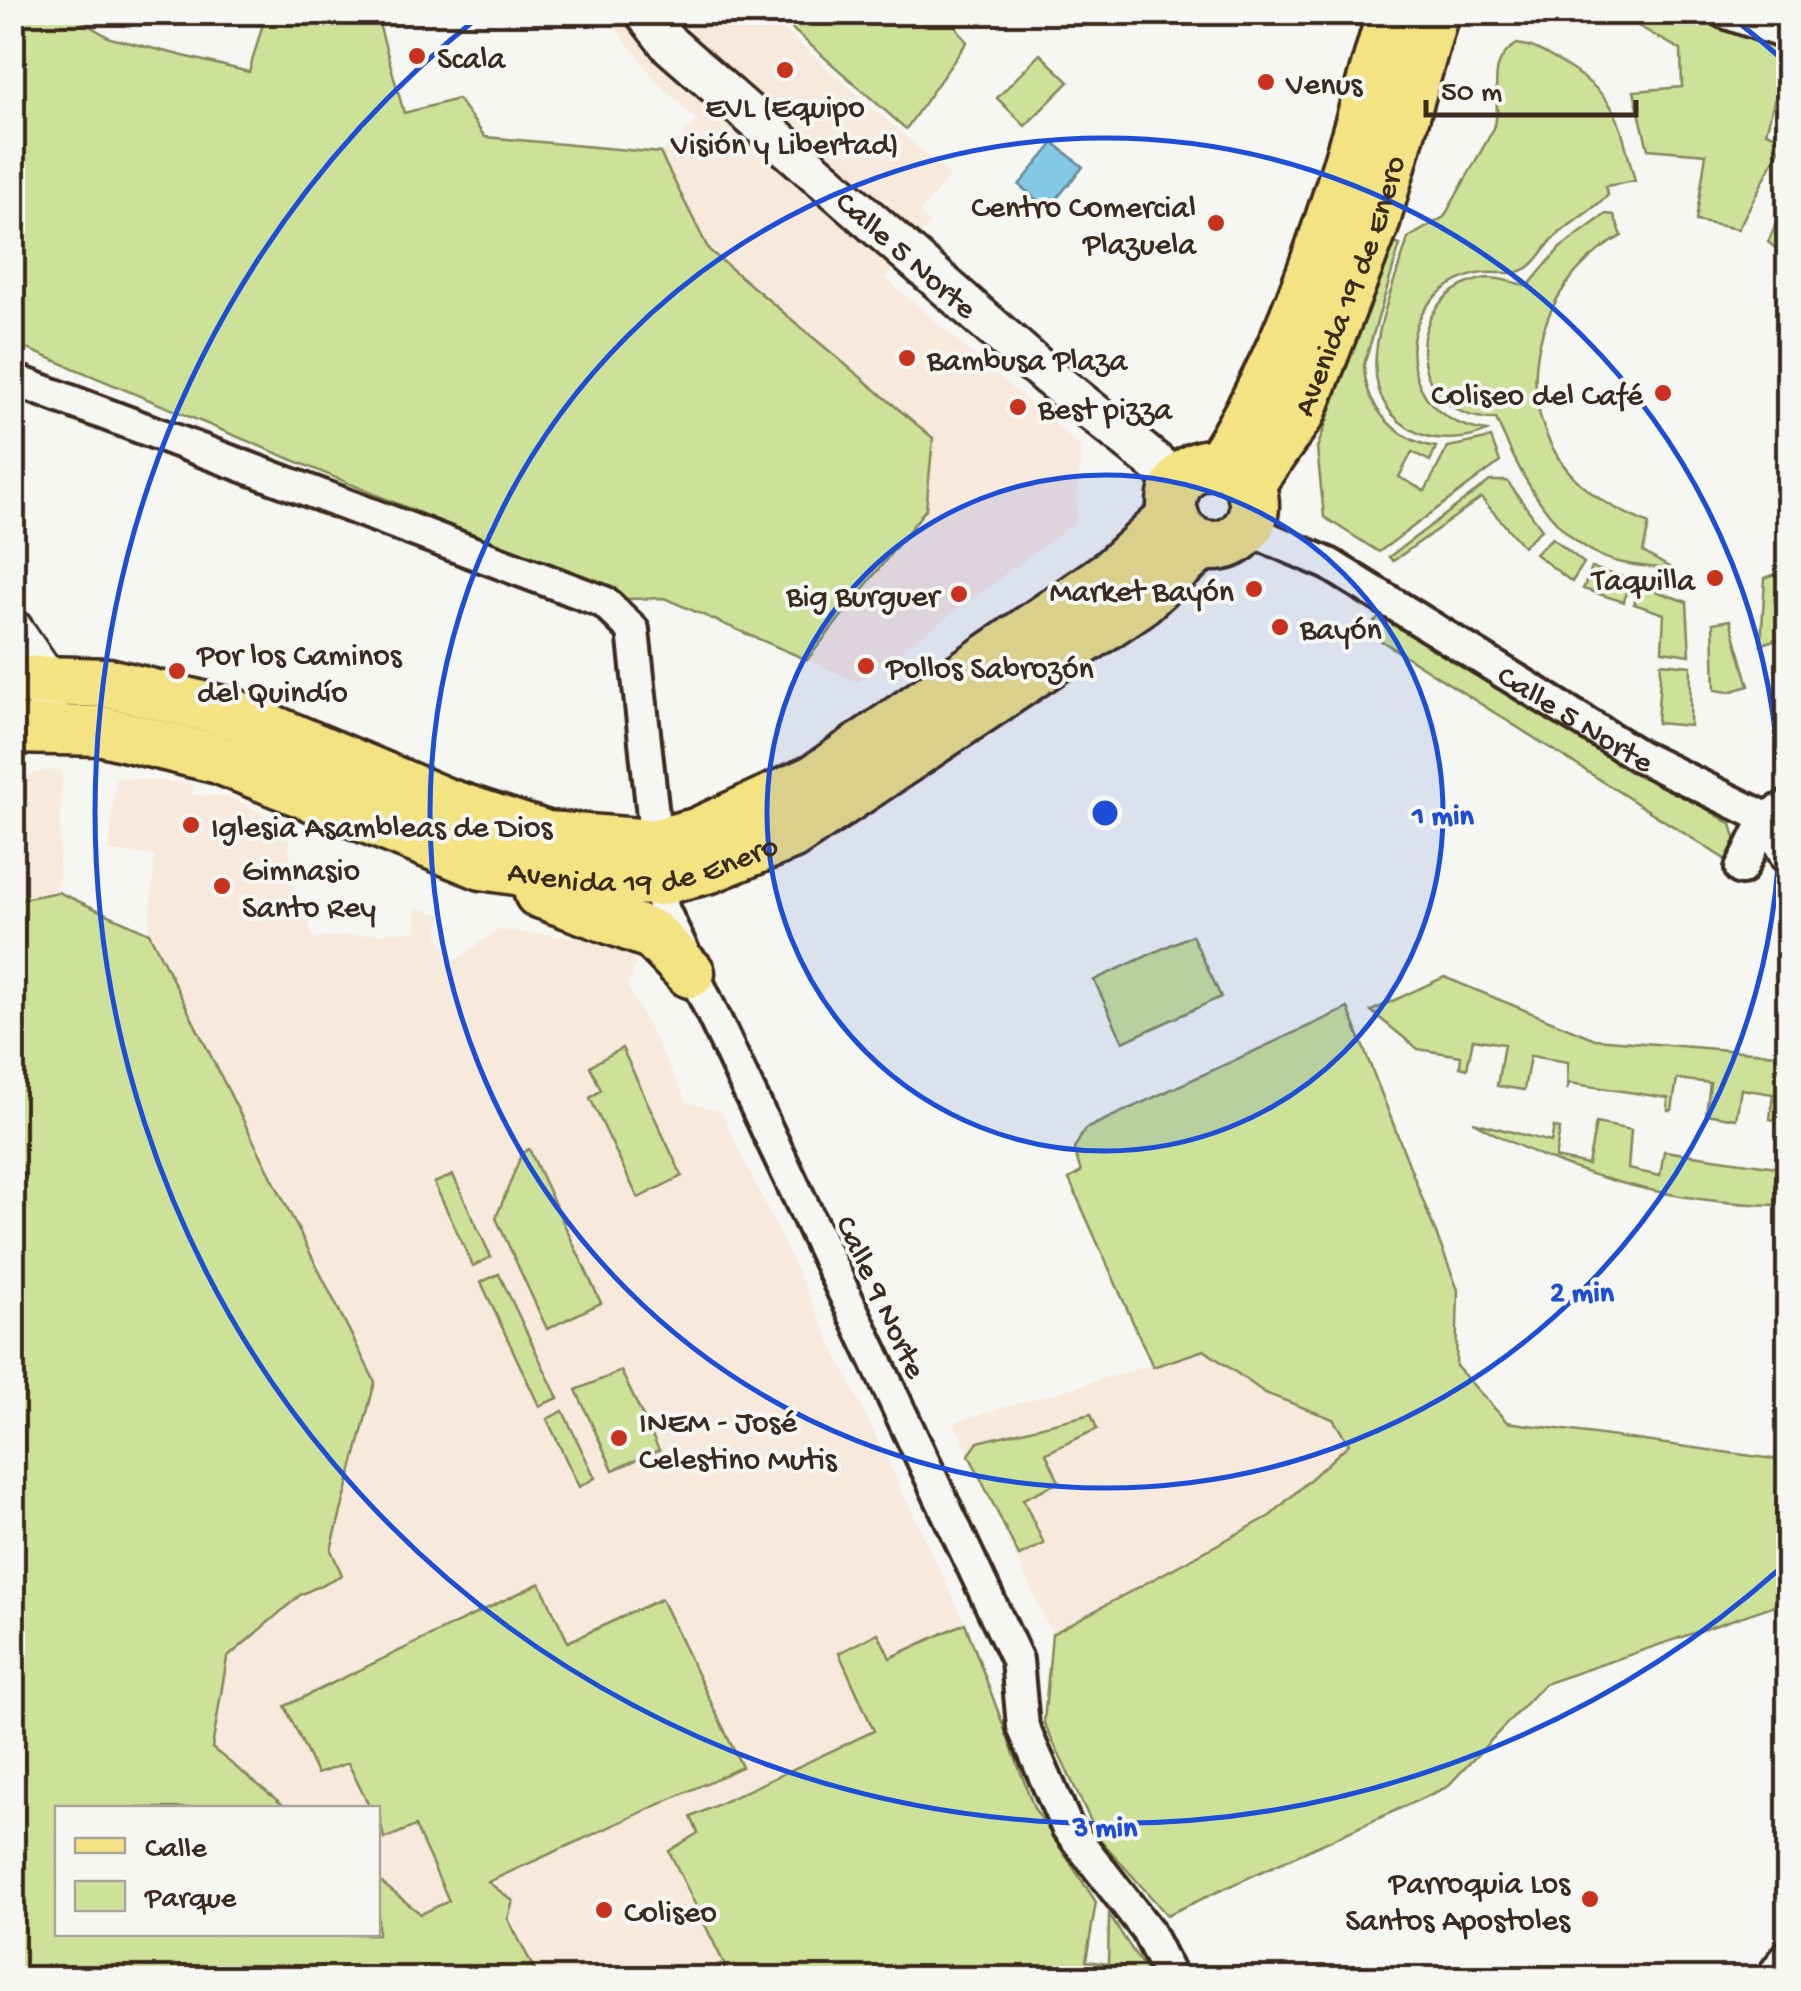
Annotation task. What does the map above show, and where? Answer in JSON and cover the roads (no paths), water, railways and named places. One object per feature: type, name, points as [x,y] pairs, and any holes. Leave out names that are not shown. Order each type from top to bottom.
[{"type":"main road","name":"Avenida 19 de Enero","points":[[1211,504],[1302,304],[1392,12]]},
{"type":"main road","name":"Avenida 19 de Enero","points":[[30,680],[118,685],[236,714],[446,803],[547,836],[656,862],[710,868],[791,835],[1137,604],[1211,504],[1301,412],[1374,225],[1434,12]]},
{"type":"main road","name":"Avenida 19 de Enero","points":[[31,729],[104,732],[219,759],[482,865],[577,879],[656,862]]},
{"type":"main road","points":[[482,865],[548,898],[653,936],[690,974]]},
{"type":"street","name":"Calle 5 Norte","points":[[644,12],[683,57],[1048,376],[1211,504],[1329,564],[1639,756],[1777,812]]},
{"type":"street","points":[[1724,12],[1788,34]]},
{"type":"street","name":"Calle 9 Norte","points":[[12,379],[604,602],[620,612],[633,630],[663,910],[1017,1660],[1023,1727],[1067,1827],[1148,1930],[1171,1978]]},
{"type":"street","points":[[12,628],[30,680],[31,729]]},
{"type":"street","points":[[1777,812],[1788,860]]},
{"type":"street","points":[[1741,870],[1777,812]]},
{"type":"street","points":[[1771,1978],[1788,1956]]},
{"type":"water","points":[[1054,143],[1083,167],[1048,209],[1019,185]]},
{"type":"place","name":"Scala","points":[[417,56]]},
{"type":"place","name":"EVL (Equipo Visión y Libertad)","points":[[785,70]]},
{"type":"place","name":"Venus","points":[[1266,82]]},
{"type":"place","name":"Centro Comercial Plazuela","points":[[1216,223]]},
{"type":"place","name":"Bambusa Plaza","points":[[907,358]]},
{"type":"place","name":"Coliseo del Café","points":[[1663,393]]},
{"type":"place","name":"Best pizza","points":[[1018,407]]},
{"type":"place","name":"Taquilla","points":[[1715,578]]},
{"type":"place","name":"Market Bayón","points":[[1254,589]]},
{"type":"place","name":"Big Burguer","points":[[959,594]]},
{"type":"place","name":"Bayón","points":[[1280,627]]},
{"type":"place","name":"Pollos Sabrozón","points":[[866,666]]},
{"type":"place","name":"Por los Caminos del Quindío","points":[[177,671]]},
{"type":"place","name":"Iglesia Asambleas de Dios","points":[[191,825]]},
{"type":"place","name":"Gimnasio Santo Rey","points":[[222,886]]},
{"type":"place","name":"INEM - José Celestino Mutis","points":[[619,1438]]},
{"type":"place","name":"Parroquia Los Santos Apostoles","points":[[1590,1899]]},
{"type":"place","name":"Coliseo","points":[[604,1910]]}]
